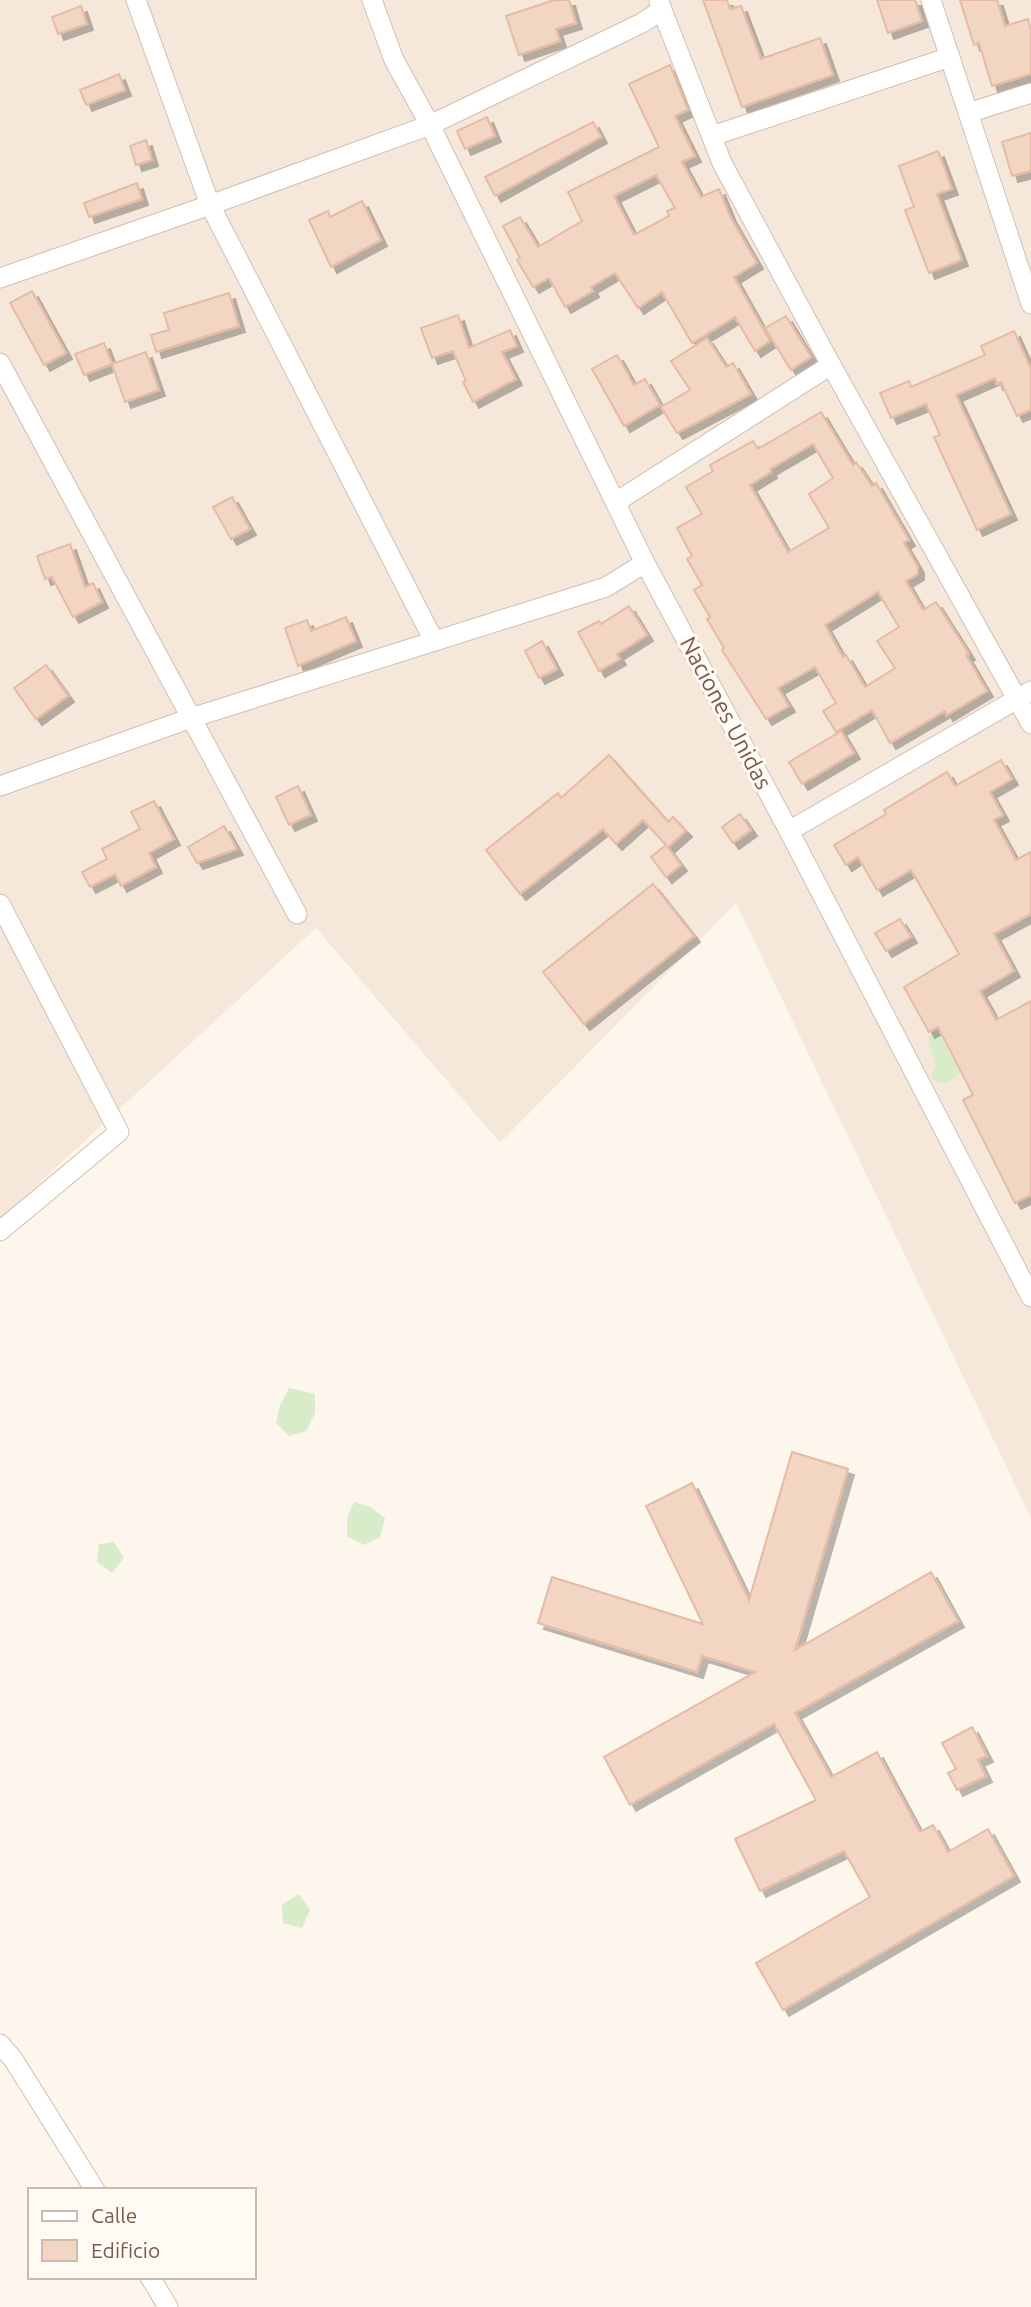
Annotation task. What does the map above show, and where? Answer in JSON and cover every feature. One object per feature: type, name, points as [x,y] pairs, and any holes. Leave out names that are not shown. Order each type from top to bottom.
[{"type":"street","points":[[135,0],[210,205],[434,641]]},
{"type":"street","name":"Naciones Unidas","points":[[372,0],[394,60],[430,125],[645,563],[789,831],[1031,1297]]},
{"type":"street","points":[[931,0],[1031,304]]},
{"type":"street","points":[[0,278],[430,125],[642,23],[661,5],[723,163],[831,365],[1024,694],[1031,723]]},
{"type":"street","points":[[712,136],[950,57]]},
{"type":"street","points":[[968,113],[1031,93]]},
{"type":"street","points":[[0,363],[297,914]]},
{"type":"street","points":[[616,502],[831,365]]},
{"type":"street","points":[[0,786],[191,718],[606,587],[645,563]]},
{"type":"street","points":[[789,831],[1024,694]]},
{"type":"street","points":[[0,904],[119,1132],[0,1231]]},
{"type":"street","points":[[0,2044],[13,2059],[94,2188]]},
{"type":"street","points":[[151,2279],[168,2307]]},
{"type":"shaded area","points":[[0,0],[1031,0],[1031,1518],[736,903],[500,1143],[316,928],[0,1219]]},
{"type":"green space","points":[[934,1031],[950,1040],[949,1054],[960,1064],[960,1072],[947,1082],[931,1078],[936,1066],[928,1038]]},
{"type":"green space","points":[[289,1388],[315,1394],[315,1413],[306,1431],[289,1436],[276,1423],[280,1405]]},
{"type":"green space","points":[[354,1502],[370,1507],[385,1518],[380,1537],[364,1545],[347,1536],[347,1519]]},
{"type":"green space","points":[[114,1542],[124,1558],[112,1573],[97,1562],[99,1544]]},
{"type":"green space","points":[[299,1894],[310,1910],[302,1928],[283,1923],[282,1905]]},
{"type":"building","points":[[554,0],[569,0],[576,23],[556,29],[560,41],[519,55],[506,16]]},
{"type":"building","points":[[703,0],[727,0],[730,9],[741,6],[761,59],[820,38],[833,75],[742,107]]},
{"type":"building","points":[[877,0],[915,0],[922,21],[888,33]]},
{"type":"building","points":[[960,0],[997,0],[1005,26],[1028,19],[1031,30],[1031,74],[992,86],[979,43],[974,45]]},
{"type":"building","points":[[81,6],[87,24],[58,34],[52,17]]},
{"type":"building","points":[[670,65],[688,110],[675,116],[695,156],[682,162],[701,197],[719,189],[730,216],[757,263],[734,277],[770,341],[755,351],[735,317],[692,343],[662,292],[638,308],[615,273],[591,287],[593,291],[565,307],[549,278],[533,287],[517,260],[520,258],[503,226],[520,217],[538,247],[582,221],[568,192],[659,147],[629,84]],"holes":[[[656,175],[675,208],[667,211],[669,216],[634,235],[614,196]]]},
{"type":"building","points":[[119,74],[125,90],[86,105],[80,90]]},
{"type":"building","points":[[487,117],[495,136],[465,149],[457,131]]},
{"type":"building","points":[[593,122],[601,137],[495,196],[485,177]]},
{"type":"building","points":[[1031,133],[1031,171],[1012,176],[1002,142]]},
{"type":"building","points":[[146,140],[152,160],[136,165],[130,146]]},
{"type":"building","points":[[938,151],[952,189],[937,194],[962,260],[929,273],[905,210],[914,207],[899,166]]},
{"type":"building","points":[[137,183],[142,199],[89,217],[84,203]]},
{"type":"building","points":[[362,201],[381,240],[331,267],[309,220],[328,211],[330,217]]},
{"type":"building","points":[[32,291],[66,353],[44,365],[10,303]]},
{"type":"building","points":[[229,293],[239,326],[156,352],[151,335],[169,330],[164,313]]},
{"type":"building","points":[[458,315],[469,348],[510,330],[517,346],[502,352],[516,379],[473,402],[453,351],[432,358],[421,328]]},
{"type":"building","points":[[786,316],[811,357],[791,370],[765,328]]},
{"type":"building","points":[[1014,331],[1031,369],[1031,410],[1017,416],[1001,382],[997,384],[995,378],[956,395],[1011,514],[977,530],[934,437],[940,435],[926,404],[891,418],[880,393],[909,381],[911,387],[985,355],[981,346]]},
{"type":"building","points":[[707,338],[726,367],[733,363],[751,394],[677,433],[661,407],[690,390],[671,361]]},
{"type":"building","points":[[104,343],[112,364],[84,375],[75,354]]},
{"type":"building","points":[[146,352],[159,390],[125,402],[112,364]]},
{"type":"building","points":[[617,355],[634,385],[645,379],[660,405],[624,426],[592,369]]},
{"type":"building","points":[[821,412],[853,465],[856,462],[872,486],[876,483],[909,540],[904,543],[918,567],[918,574],[906,581],[923,610],[936,602],[969,654],[966,655],[987,691],[947,715],[945,711],[890,743],[872,710],[836,732],[823,711],[836,703],[815,667],[778,688],[789,706],[766,719],[722,650],[724,648],[707,619],[710,617],[694,590],[702,585],[687,559],[692,556],[677,528],[702,514],[686,487],[713,471],[710,465],[753,441],[758,449]],"holes":[[[813,444],[833,478],[809,494],[829,528],[788,552],[750,485],[771,472],[770,469]],[[878,592],[899,627],[877,641],[895,668],[865,687],[846,655],[843,657],[825,625]]]},
{"type":"building","points":[[232,497],[250,529],[231,539],[213,507]]},
{"type":"building","points":[[70,544],[85,587],[93,583],[102,602],[73,617],[52,577],[45,579],[37,556]]},
{"type":"building","points":[[629,606],[647,635],[617,654],[620,659],[599,671],[578,632],[599,621],[601,624]]},
{"type":"building","points":[[346,617],[356,641],[298,666],[285,628],[307,620],[311,631]]},
{"type":"building","points":[[542,641],[557,669],[539,678],[525,651]]},
{"type":"building","points":[[46,665],[68,696],[36,719],[14,688]]},
{"type":"building","points":[[841,731],[854,753],[802,784],[789,762]]},
{"type":"building","points":[[609,755],[668,822],[673,817],[686,831],[667,846],[681,865],[666,877],[651,857],[666,845],[643,820],[616,844],[603,829],[520,894],[486,850],[558,793],[561,798]]},
{"type":"building","points":[[1001,760],[1012,779],[990,792],[1003,815],[994,820],[1016,860],[1031,852],[1031,914],[994,934],[1014,971],[980,991],[996,1020],[1031,1001],[1031,1195],[1015,1203],[963,1100],[973,1095],[938,1027],[929,1032],[904,987],[959,954],[911,870],[877,890],[858,857],[846,865],[834,845],[886,814],[884,810],[947,772],[955,786]]},
{"type":"building","points":[[298,786],[311,815],[289,825],[276,797]]},
{"type":"building","points":[[154,801],[174,839],[149,853],[156,867],[121,886],[115,874],[90,887],[82,872],[107,859],[102,849],[140,829],[131,812]]},
{"type":"building","points":[[740,814],[751,830],[733,843],[722,827]]},
{"type":"building","points":[[224,826],[237,849],[197,863],[188,847]]},
{"type":"building","points":[[653,884],[694,936],[584,1024],[543,972]]},
{"type":"building","points":[[900,919],[911,937],[886,951],[875,933]]},
{"type":"building","points":[[792,1452],[848,1469],[795,1650],[931,1572],[958,1621],[795,1713],[831,1777],[877,1752],[920,1832],[933,1825],[948,1852],[988,1829],[1014,1876],[783,2010],[756,1963],[870,1897],[844,1851],[760,1891],[735,1839],[816,1800],[774,1724],[630,1805],[604,1757],[755,1672],[702,1656],[697,1672],[538,1623],[552,1577],[703,1624],[646,1506],[692,1483],[749,1600]]},
{"type":"building","points":[[972,1727],[987,1756],[978,1760],[986,1776],[957,1790],[948,1773],[956,1769],[942,1743]]}]
